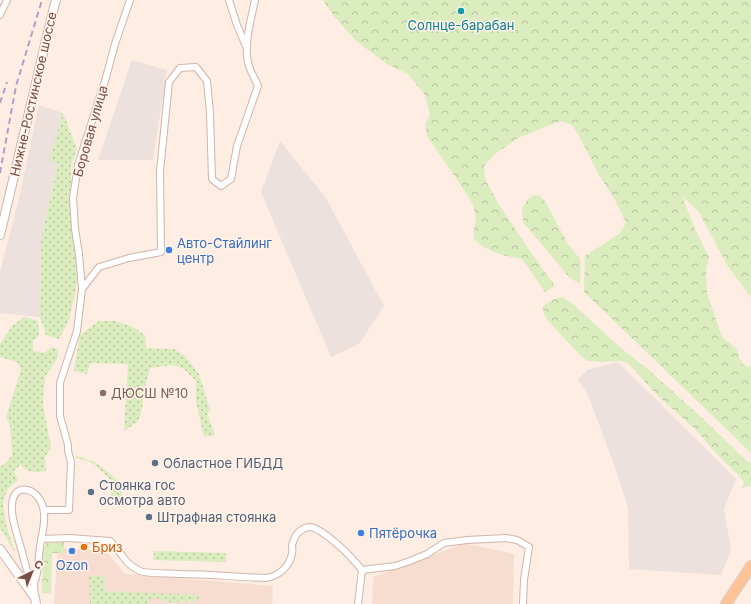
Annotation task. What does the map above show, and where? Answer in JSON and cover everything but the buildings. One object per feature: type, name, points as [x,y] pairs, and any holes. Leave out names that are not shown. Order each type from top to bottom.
[{"type":"main road","points":[[726,604],[751,566]]},
{"type":"street","points":[[0,15],[7,0]]},
{"type":"street","name":"Нижне-Ростинское шоссе","points":[[0,235],[56,0]]},
{"type":"street","name":"Боровая улица","points":[[44,510],[69,510],[71,462],[60,416],[60,383],[77,331],[82,289],[73,198],[78,165],[117,37],[130,0]]},
{"type":"street","points":[[229,0],[247,47]]},
{"type":"street","points":[[82,289],[99,267],[129,258],[161,252],[160,171],[169,82],[180,68],[196,67],[207,81],[210,113],[212,179],[221,186],[231,179],[237,146],[258,86],[248,64],[247,47],[255,0]]},
{"type":"street","points":[[34,583],[29,577],[12,514],[13,498],[15,494],[24,489],[34,492],[42,503],[44,510],[44,523],[37,576],[34,583],[35,601]]},
{"type":"street","points":[[41,539],[69,538],[110,541],[116,546],[121,556],[130,566],[142,572],[209,574],[266,578],[274,577],[288,565],[292,554],[292,545],[297,534],[304,528],[310,527],[319,529],[355,561],[362,570],[358,604]]},
{"type":"street","points":[[362,570],[395,566],[427,554],[444,543],[506,538],[517,540],[529,546],[524,580],[523,604]]},
{"type":"street","points":[[0,549],[35,601]]},
{"type":"shaded area","points":[[132,60],[167,70],[153,160],[98,160]]},
{"type":"shaded area","points":[[39,105],[63,113],[50,160],[58,162],[41,241],[40,317],[0,313],[0,272],[19,198]]},
{"type":"shaded area","points":[[280,141],[326,198],[384,306],[359,344],[331,357],[261,192]]},
{"type":"shaded area","points":[[618,362],[736,479],[724,509],[731,550],[721,575],[629,569],[628,508],[615,467],[588,395],[578,380],[587,370]]},
{"type":"shaded area","points":[[465,543],[514,554],[513,604],[372,604],[373,577]]},
{"type":"shaded area","points":[[58,548],[106,551],[125,574],[273,586],[272,604],[54,604]]},
{"type":"green space","points":[[323,0],[751,0],[751,297],[727,265],[699,212],[682,196],[695,229],[709,257],[706,270],[707,293],[722,337],[737,349],[739,358],[743,364],[748,367],[751,366],[751,453],[584,292],[585,256],[619,234],[626,223],[614,198],[599,175],[572,125],[561,121],[518,138],[495,154],[484,166],[485,179],[498,203],[555,286],[545,292],[522,259],[502,255],[483,247],[474,239],[476,218],[473,205],[427,136],[425,124],[430,115],[425,95],[408,74],[387,64],[355,40],[333,15]]},
{"type":"green space","points":[[63,113],[77,149],[71,165],[71,213],[78,279],[69,320],[59,339],[46,335],[40,317],[41,241],[58,163],[49,161]]},
{"type":"green space","points":[[534,195],[540,196],[544,200],[568,244],[579,257],[581,263],[580,284],[569,277],[523,222],[522,208],[528,199]]},
{"type":"green space","points":[[563,297],[574,305],[622,349],[650,371],[747,461],[751,463],[751,486],[741,488],[744,484],[743,480],[697,431],[658,396],[628,363],[621,361],[588,361],[581,356],[548,321],[543,311],[543,306],[550,301]]},
{"type":"green space","points":[[24,317],[38,321],[39,334],[33,341],[33,351],[44,353],[52,347],[58,349],[57,359],[45,377],[43,404],[51,448],[45,457],[46,471],[28,471],[20,465],[14,471],[18,480],[7,490],[3,504],[6,524],[15,553],[0,528],[0,467],[7,462],[12,455],[10,425],[6,417],[21,370],[17,362],[0,357],[0,344],[12,326]]},
{"type":"green space","points":[[99,321],[116,321],[133,327],[145,335],[146,348],[174,349],[185,356],[199,374],[210,410],[207,413],[215,435],[204,437],[196,402],[196,381],[184,369],[173,365],[150,368],[144,391],[142,409],[138,421],[124,431],[128,364],[90,363],[87,374],[74,371],[80,335]]},
{"type":"green space","points":[[76,456],[99,465],[122,484],[122,498],[111,499],[111,480],[94,464],[75,458]]},
{"type":"green space","points":[[64,542],[64,553],[52,553],[51,594],[42,593],[43,548],[47,543]]},
{"type":"green space","points":[[154,551],[226,553],[226,562],[153,560]]},
{"type":"green space","points":[[89,576],[105,576],[104,591],[199,595],[198,601],[170,602],[157,598],[151,599],[149,604],[90,604]]},
{"type":"railway","points":[[0,173],[16,86],[42,0]]},
{"type":"railway","points":[[0,103],[7,82]]},
{"type":"place","name":"Солнце-барабан","points":[[461,11]]},
{"type":"place","name":"Авто-Стайлинг центр","points":[[169,250]]},
{"type":"place","name":"ДЮСШ №10","points":[[103,393]]},
{"type":"place","name":"Областное ГИБДД","points":[[155,463]]},
{"type":"place","name":"Стоянка гос осмотра авто","points":[[91,492]]},
{"type":"place","name":"Штрафная стоянка","points":[[149,517]]},
{"type":"place","name":"Пятёрочка","points":[[361,533]]},
{"type":"place","name":"Бриз","points":[[84,547]]},
{"type":"place","name":"Ozon","points":[[72,551]]}]
